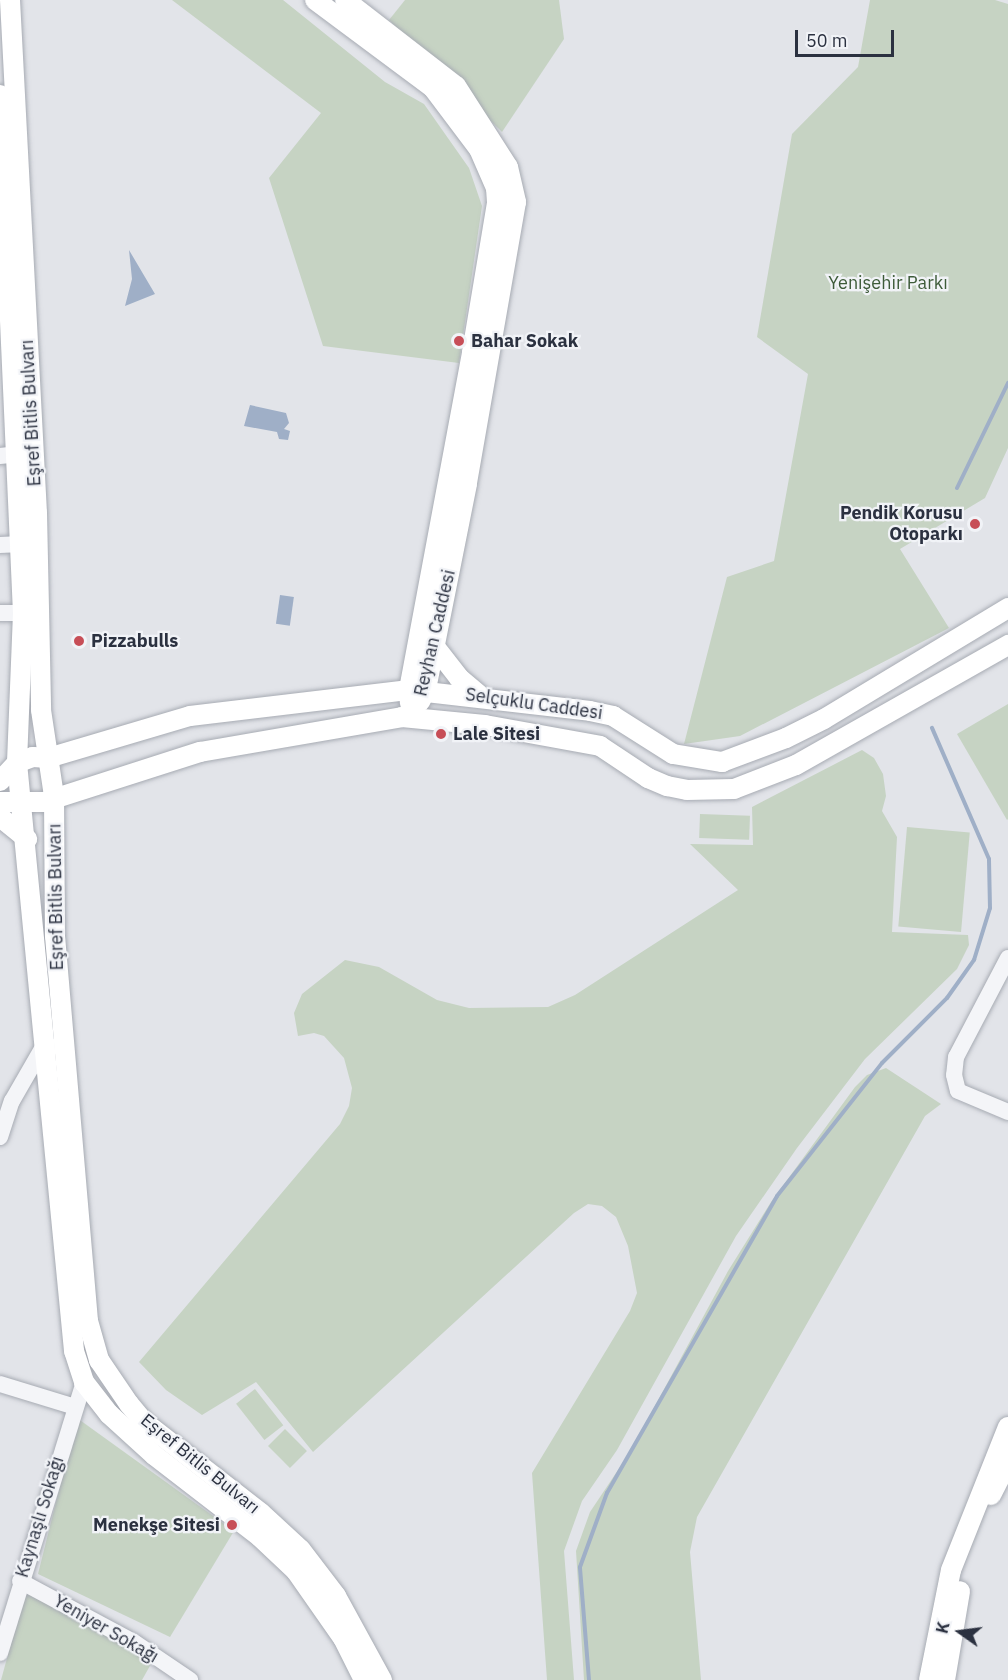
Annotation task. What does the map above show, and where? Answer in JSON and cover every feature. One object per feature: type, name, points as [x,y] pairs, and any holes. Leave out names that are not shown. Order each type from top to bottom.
[{"type":"main road","name":"Eşref Bitlis Bulvarı","points":[[10,0],[36,513],[42,724],[54,796],[55,936],[84,1292],[99,1360],[117,1390],[144,1422],[261,1513],[301,1550],[336,1596],[382,1680]]},
{"type":"main road","name":"Reyhan Caddesi","points":[[315,0],[433,88],[479,149],[496,188],[497,203],[412,718]]},
{"type":"main road","name":"Reyhan Caddesi","points":[[345,0],[456,86],[508,167],[516,202],[435,647],[417,690]]},
{"type":"main road","name":"Eşref Bitlis Bulvarı","points":[[0,95],[9,455],[21,544],[23,613],[17,763],[20,800],[27,839],[43,1047],[74,1351],[84,1382],[133,1437],[280,1554],[319,1600],[364,1680]]},
{"type":"main road","name":"Selçuklu Caddesi","points":[[17,763],[33,757],[48,758],[190,717],[417,690],[479,695],[613,716],[673,754],[722,762],[824,718],[1008,608]]},
{"type":"main road","name":"Selçuklu Caddesi","points":[[0,802],[20,800],[34,804],[200,752],[412,718],[485,725],[600,746],[648,778],[667,786],[687,790],[734,789],[806,760],[1008,645]]},
{"type":"main road","points":[[435,647],[459,678],[479,695]]},
{"type":"main road","points":[[42,724],[72,743],[90,745]]},
{"type":"main road","points":[[0,781],[17,763]]},
{"type":"main road","points":[[0,817],[27,839]]},
{"type":"main road","points":[[929,1680],[951,1570],[1008,1427]]},
{"type":"main road","points":[[945,1680],[964,1563],[985,1508],[1008,1461]]},
{"type":"street","points":[[0,545],[21,544]]},
{"type":"street","points":[[0,613],[23,613]]},
{"type":"street","points":[[1008,957],[956,1057],[954,1075],[958,1091],[1008,1112]]},
{"type":"street","points":[[0,1137],[12,1101],[43,1047],[64,1044]]},
{"type":"street","name":"Kaynaşlı Sokağı","points":[[0,1653],[20,1581],[84,1382]]},
{"type":"street","points":[[0,1384],[75,1407]]},
{"type":"street","name":"Yeniyer Sokağı","points":[[20,1581],[134,1642],[190,1680]]},
{"type":"green space","points":[[172,0],[283,0],[385,82],[424,104],[469,168],[482,206],[459,363],[323,346],[269,178],[321,113]]},
{"type":"green space","points":[[405,0],[559,0],[564,39],[502,132],[389,20]]},
{"type":"green space","name":"Yenişehir Parkı","points":[[870,0],[995,0],[1008,4],[1008,448],[985,498],[900,549],[949,628],[740,736],[684,744],[727,577],[774,561],[808,374],[757,337],[792,134],[858,67]]},
{"type":"green space","points":[[1008,704],[1008,819],[1007,820],[957,734]]},
{"type":"green space","points":[[862,750],[874,758],[883,774],[886,796],[882,811],[897,837],[892,932],[968,935],[969,945],[957,969],[865,1059],[797,1148],[736,1236],[617,1450],[582,1501],[564,1551],[574,1680],[547,1680],[532,1473],[630,1311],[637,1293],[628,1246],[616,1217],[602,1206],[588,1204],[574,1213],[313,1452],[256,1382],[202,1415],[166,1390],[139,1362],[340,1124],[349,1106],[352,1088],[344,1058],[324,1036],[314,1033],[298,1036],[294,1013],[302,994],[345,960],[379,967],[437,1000],[469,1008],[548,1007],[575,995],[738,890],[690,844],[753,845],[752,807]]},
{"type":"green space","points":[[700,814],[750,816],[749,840],[699,838]]},
{"type":"green space","points":[[907,827],[970,832],[961,932],[898,927]]},
{"type":"green space","points":[[886,1068],[941,1104],[925,1116],[697,1517],[690,1552],[701,1680],[584,1680],[576,1551],[590,1512],[630,1452],[728,1271],[771,1202],[855,1087],[867,1075]]},
{"type":"green space","points":[[255,1389],[283,1425],[264,1440],[236,1404]]},
{"type":"green space","points":[[77,1418],[234,1531],[170,1637],[38,1574]]},
{"type":"green space","points":[[285,1429],[307,1451],[290,1468],[268,1446]]},
{"type":"green space","points":[[25,1593],[156,1655],[142,1680],[1,1680]]},
{"type":"water","points":[[129,250],[155,294],[125,306],[132,279]]},
{"type":"water","points":[[250,405],[286,413],[289,423],[284,429],[290,431],[288,440],[279,439],[277,432],[244,426]]},
{"type":"water","points":[[280,595],[294,597],[290,626],[276,624]]},
{"type":"waterway","points":[[957,488],[1008,383]]},
{"type":"waterway","points":[[589,1680],[580,1567],[607,1493],[777,1196],[882,1063],[947,998],[974,960],[990,908],[989,859],[932,728]]},
{"type":"place","name":"Bahar Sokak","points":[[459,341]]},
{"type":"place","name":"Pendik Korusu Otoparkı","points":[[975,524]]},
{"type":"place","name":"Pizzabulls","points":[[79,641]]},
{"type":"place","name":"Lale Sitesi","points":[[441,734]]},
{"type":"place","name":"Menekşe Sitesi","points":[[232,1525]]}]
